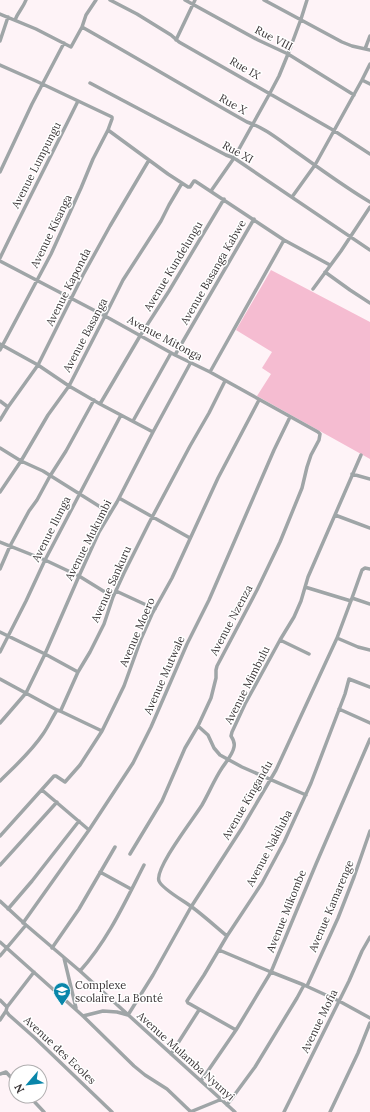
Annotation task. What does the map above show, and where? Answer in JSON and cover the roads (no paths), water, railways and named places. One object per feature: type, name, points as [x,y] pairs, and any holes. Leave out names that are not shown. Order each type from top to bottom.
[{"type":"street","points":[[15,20],[17,13],[23,7],[26,0]]},
{"type":"street","points":[[0,14],[71,47],[82,27],[86,15],[96,0]]},
{"type":"street","name":"Rue IX","points":[[110,0],[137,14],[171,35],[176,40],[333,130],[370,154]]},
{"type":"street","name":"Rue VIII","points":[[185,0],[258,40],[288,54],[354,95]]},
{"type":"street","points":[[176,40],[195,0]]},
{"type":"street","points":[[264,0],[342,42],[370,50]]},
{"type":"street","points":[[211,191],[234,158],[279,76],[307,0]]},
{"type":"street","points":[[0,41],[8,17]]},
{"type":"street","name":"Rue X","points":[[82,27],[154,67],[203,98],[275,137],[370,202]]},
{"type":"street","points":[[365,49],[370,36]]},
{"type":"street","points":[[0,172],[32,104],[64,43]]},
{"type":"street","points":[[292,197],[315,165],[370,64]]},
{"type":"street","points":[[0,65],[78,101]]},
{"type":"street","points":[[362,80],[370,84]]},
{"type":"street","name":"Rue XI","points":[[90,83],[234,158],[370,250]]},
{"type":"street","name":"Avenue Kisanga","points":[[0,350],[1,344],[51,254],[112,119],[112,117],[78,101]]},
{"type":"street","name":"Avenue Lumpungu","points":[[0,260],[78,101]]},
{"type":"street","points":[[108,130],[182,183],[189,187],[193,181],[195,181],[284,240],[330,265]]},
{"type":"street","name":"Avenue Kaponda","points":[[0,420],[38,365],[110,226],[149,160]]},
{"type":"street","name":"Avenue Basanga","points":[[0,492],[21,461],[48,415],[69,386],[123,280],[161,221],[182,183]]},
{"type":"street","name":"Avenue Kundelungu","points":[[100,404],[140,336],[170,292],[224,199]]},
{"type":"street","points":[[313,289],[370,207]]},
{"type":"street","name":"Avenue Basanga Kabwe","points":[[173,354],[254,219]]},
{"type":"street","points":[[210,372],[284,240]]},
{"type":"street","name":"Avenue Mitonga","points":[[0,260],[173,354],[210,372],[320,434]]},
{"type":"street","points":[[325,272],[370,303]]},
{"type":"street","points":[[1,344],[38,365],[69,386],[152,432]]},
{"type":"street","points":[[133,421],[173,354]]},
{"type":"street","name":"Avenue Mukumbi","points":[[0,723],[26,693],[99,532],[119,498],[152,432],[191,362]]},
{"type":"street","name":"Avenue Sankuru","points":[[0,781],[36,744],[59,710],[90,652],[124,573],[152,517],[225,381]]},
{"type":"street","points":[[0,570],[10,546],[29,511],[66,451],[94,400]]},
{"type":"street","name":"Avenue Moero","points":[[0,836],[55,776],[65,782],[80,765],[102,731],[124,686],[141,639],[154,609],[172,578],[218,478],[259,400]]},
{"type":"street","points":[[0,401],[8,407]]},
{"type":"street","name":"Avenue Ilunga","points":[[0,652],[45,560],[121,415]]},
{"type":"street","name":"Avenue Mutwale","points":[[0,956],[89,830],[133,762],[151,727],[187,644],[209,600],[274,450],[290,417]]},
{"type":"street","name":"Avenue Nzenza","points":[[130,854],[162,801],[185,748],[198,726],[210,698],[216,678],[217,666],[258,590],[280,542],[302,488],[307,467],[319,440],[320,434]]},
{"type":"street","points":[[0,448],[50,476],[110,513]]},
{"type":"street","name":"Avenue Mimbulu","points":[[227,936],[191,907],[164,888],[158,878],[159,872],[169,854],[202,805],[221,769],[235,747],[235,743],[231,736],[232,732],[245,704],[294,617],[301,601],[314,561],[361,455]]},
{"type":"street","points":[[352,474],[370,479]]},
{"type":"street","points":[[119,498],[190,538]]},
{"type":"street","points":[[335,515],[370,528]]},
{"type":"street","points":[[0,542],[45,560],[78,576],[113,597]]},
{"type":"street","name":"Avenue Kingandu","points":[[128,1016],[191,907],[242,828],[276,770],[337,638],[362,570],[368,569]]},
{"type":"street","points":[[305,587],[369,604]]},
{"type":"street","points":[[116,591],[154,609]]},
{"type":"street","points":[[0,632],[78,672]]},
{"type":"street","points":[[337,638],[358,647],[370,650]]},
{"type":"street","points":[[280,640],[309,654]]},
{"type":"street","name":"Avenue Nakiluba","points":[[200,1010],[187,1001],[262,883],[284,842],[306,795],[350,678],[370,687]]},
{"type":"street","points":[[0,679],[102,731]]},
{"type":"street","points":[[339,709],[370,723]]},
{"type":"street","points":[[198,726],[208,735],[216,751],[228,759],[269,780],[287,786],[306,795]]},
{"type":"street","name":"Avenue Mikombe","points":[[201,1080],[236,1030],[271,972],[370,739]]},
{"type":"street","points":[[42,790],[89,830]]},
{"type":"street","points":[[0,865],[57,802]]},
{"type":"street","points":[[8,909],[79,821]]},
{"type":"street","name":"Avenue Kamarenge","points":[[227,1105],[254,1067],[305,986],[338,918],[370,831]]},
{"type":"street","points":[[52,948],[79,909],[115,847]]},
{"type":"street","points":[[80,971],[112,927],[144,865]]},
{"type":"street","points":[[100,872],[131,889]]},
{"type":"street","name":"Avenue Mulamba Nyunyi","points":[[0,901],[24,924],[80,971],[235,1112]]},
{"type":"street","name":"Avenue Mofia","points":[[284,1112],[370,937]]},
{"type":"street","points":[[0,942],[83,1016],[134,1066],[167,1089],[191,1112],[222,1099]]},
{"type":"street","points":[[219,950],[305,986],[370,1018]]},
{"type":"street","points":[[64,958],[76,1010]]},
{"type":"street","points":[[0,1020],[6,1011],[7,1006],[34,972]]},
{"type":"street","points":[[0,1000],[7,1006]]},
{"type":"street","points":[[171,1054],[200,1010],[236,1030]]},
{"type":"street","name":"Avenue des Ecoles","points":[[6,1011],[112,1112]]},
{"type":"street","points":[[83,1016],[103,1011],[117,1012],[128,1016]]},
{"type":"street","points":[[330,1112],[358,1053],[370,1023]]},
{"type":"street","points":[[36,1104],[44,1112]]},
{"type":"place","name":"Complexe scolaire La Bonté","points":[[62,1006]]}]
